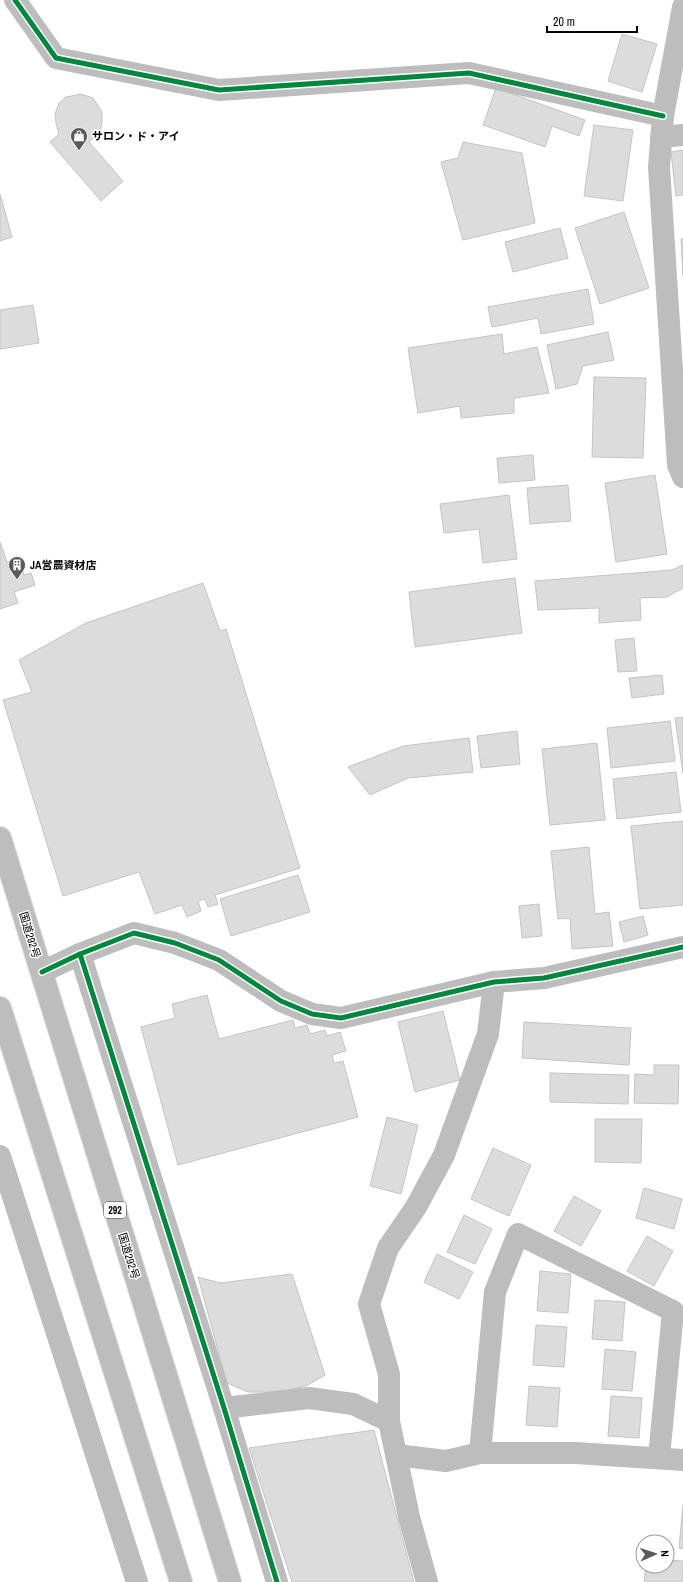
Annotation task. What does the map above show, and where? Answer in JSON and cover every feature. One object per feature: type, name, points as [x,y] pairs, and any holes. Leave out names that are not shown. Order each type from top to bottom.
[{"type":"main road","points":[[15,0],[56,58],[219,90],[469,73],[662,127],[683,135]]},
{"type":"main road","points":[[683,7],[662,127],[658,167],[678,465],[683,477]]},
{"type":"main road","name":"国道292号","points":[[0,838],[230,1582]]},
{"type":"main road","points":[[42,972],[80,954],[134,933],[175,943],[218,960],[282,1001],[312,1014],[341,1018],[494,982],[544,978],[683,947]]},
{"type":"main road","points":[[80,954],[224,1408],[277,1582]]},
{"type":"main road","points":[[427,1582],[409,1517],[389,1421],[389,1374],[369,1304],[388,1248],[416,1207],[444,1155],[488,1034],[494,982]]},
{"type":"main road","points":[[0,1008],[180,1582]]},
{"type":"main road","points":[[0,1156],[137,1582]]},
{"type":"main road","points":[[480,1453],[495,1292],[518,1234],[673,1312],[659,1457]]},
{"type":"main road","points":[[224,1408],[309,1398],[353,1404],[389,1421]]},
{"type":"main road","points":[[396,1455],[446,1461],[480,1453],[576,1453],[659,1457],[683,1460]]},
{"type":"building","points":[[622,34],[657,44],[642,92],[608,81]]},
{"type":"building","points":[[496,88],[585,120],[579,136],[552,126],[545,147],[483,125]]},
{"type":"building","points":[[81,94],[93,98],[102,112],[100,132],[89,142],[123,181],[101,201],[50,142],[59,134],[55,114],[59,103],[66,97]]},
{"type":"building","points":[[594,125],[633,130],[623,201],[584,196]]},
{"type":"building","points":[[463,142],[522,153],[535,223],[463,240],[441,162],[458,158]]},
{"type":"building","points":[[683,150],[683,195],[676,196],[671,152]]},
{"type":"building","points":[[0,194],[12,237],[0,241]]},
{"type":"building","points":[[624,212],[649,288],[600,304],[575,228]]},
{"type":"building","points":[[560,228],[568,258],[513,272],[505,242]]},
{"type":"building","points":[[681,239],[683,239],[683,276]]},
{"type":"building","points":[[588,289],[594,324],[541,334],[538,318],[492,327],[488,307]]},
{"type":"building","points":[[33,305],[39,343],[0,349],[0,310]]},
{"type":"building","points":[[608,332],[614,360],[583,366],[577,384],[556,389],[547,345]]},
{"type":"building","points":[[502,334],[504,354],[537,347],[549,393],[514,398],[514,413],[461,418],[460,406],[418,413],[408,348]]},
{"type":"building","points":[[594,377],[646,378],[643,458],[592,457]]},
{"type":"building","points":[[533,455],[535,480],[499,483],[497,458]]},
{"type":"building","points":[[655,475],[667,554],[616,562],[605,483]]},
{"type":"building","points":[[568,485],[571,521],[530,524],[527,488]]},
{"type":"building","points":[[509,495],[517,559],[483,563],[479,529],[444,533],[440,504]]},
{"type":"building","name":"JA営農資材店","points":[[0,542],[7,562],[19,558],[24,575],[31,573],[35,585],[14,592],[18,603],[0,609]]},
{"type":"building","points":[[683,565],[683,588],[667,597],[640,598],[641,620],[599,623],[599,608],[538,610],[535,581],[672,570]]},
{"type":"building","points":[[515,578],[522,633],[415,647],[409,592]]},
{"type":"building","points":[[203,583],[220,631],[226,629],[300,868],[215,895],[218,904],[208,907],[205,899],[198,901],[201,911],[187,917],[182,905],[155,914],[139,872],[63,896],[3,700],[32,692],[19,660],[86,623]]},
{"type":"building","points":[[634,638],[637,671],[618,672],[615,640]]},
{"type":"building","points":[[662,675],[664,694],[632,698],[629,678]]},
{"type":"building","points":[[683,717],[683,773],[675,718]]},
{"type":"building","points":[[670,721],[675,761],[611,768],[607,728]]},
{"type":"building","points":[[517,731],[520,764],[481,768],[477,736]]},
{"type":"building","points":[[469,738],[473,772],[408,778],[370,795],[348,767],[403,746]]},
{"type":"building","points":[[597,743],[605,820],[550,825],[542,749]]},
{"type":"building","points":[[676,772],[681,812],[617,819],[613,779]]},
{"type":"building","points":[[683,821],[683,905],[640,909],[631,826]]},
{"type":"building","points":[[589,847],[595,914],[609,912],[613,946],[572,949],[570,918],[558,919],[551,851]]},
{"type":"building","points":[[298,875],[310,912],[231,936],[220,899]]},
{"type":"building","points":[[539,904],[542,936],[522,938],[519,906]]},
{"type":"building","points":[[643,916],[648,935],[624,942],[619,922]]},
{"type":"building","points":[[207,995],[219,1039],[293,1020],[295,1028],[307,1025],[310,1034],[325,1030],[327,1036],[340,1032],[346,1051],[332,1055],[334,1063],[343,1061],[358,1117],[178,1165],[141,1027],[175,1018],[172,1004]]},
{"type":"building","points":[[443,1011],[460,1080],[415,1092],[398,1022]]},
{"type":"building","points":[[524,1022],[631,1028],[629,1065],[522,1058]]},
{"type":"building","points":[[654,1065],[679,1065],[678,1104],[634,1103],[635,1074],[654,1075]]},
{"type":"building","points":[[550,1073],[629,1075],[628,1104],[550,1102]]},
{"type":"building","points":[[387,1117],[418,1125],[401,1194],[370,1186]]},
{"type":"building","points":[[595,1119],[642,1119],[641,1163],[595,1162]]},
{"type":"building","points":[[493,1148],[531,1165],[509,1216],[471,1199]]},
{"type":"building","points":[[644,1188],[682,1199],[674,1229],[636,1218]]},
{"type":"building","points":[[574,1196],[601,1211],[581,1246],[554,1231]]},
{"type":"building","points":[[464,1215],[492,1229],[475,1264],[447,1252]]},
{"type":"building","points":[[647,1236],[673,1251],[654,1286],[627,1271]]},
{"type":"building","points":[[437,1254],[473,1272],[459,1299],[424,1282]]},
{"type":"building","points":[[540,1271],[571,1274],[568,1313],[537,1311]]},
{"type":"building","points":[[292,1274],[325,1375],[306,1386],[281,1392],[248,1392],[227,1383],[198,1277],[220,1283]]},
{"type":"building","points":[[595,1300],[625,1302],[622,1341],[592,1339]]},
{"type":"building","points":[[536,1325],[567,1327],[564,1367],[533,1365]]},
{"type":"building","points":[[605,1349],[636,1352],[632,1391],[602,1389]]},
{"type":"building","points":[[529,1386],[560,1388],[557,1427],[526,1425]]},
{"type":"building","points":[[611,1396],[642,1398],[639,1438],[608,1436]]},
{"type":"building","points":[[374,1430],[414,1582],[292,1582],[249,1448]]},
{"type":"building","points":[[683,1505],[683,1549],[679,1548]]},
{"type":"building","points":[[675,1560],[683,1561],[683,1582],[644,1582],[645,1574],[675,1574]]},
{"type":"cycle path","points":[[15,0],[56,58],[219,90],[469,73],[663,116]]},
{"type":"cycle path","points":[[42,972],[80,954],[134,933],[175,943],[219,960],[281,1001],[312,1014],[341,1018],[494,982],[544,978],[683,947]]},
{"type":"cycle path","points":[[80,954],[224,1408],[277,1582]]},
{"type":"place","name":"サロン・ド・アイ","points":[[79,151]]},
{"type":"place","name":"JA営農資材店","points":[[17,580]]}]
